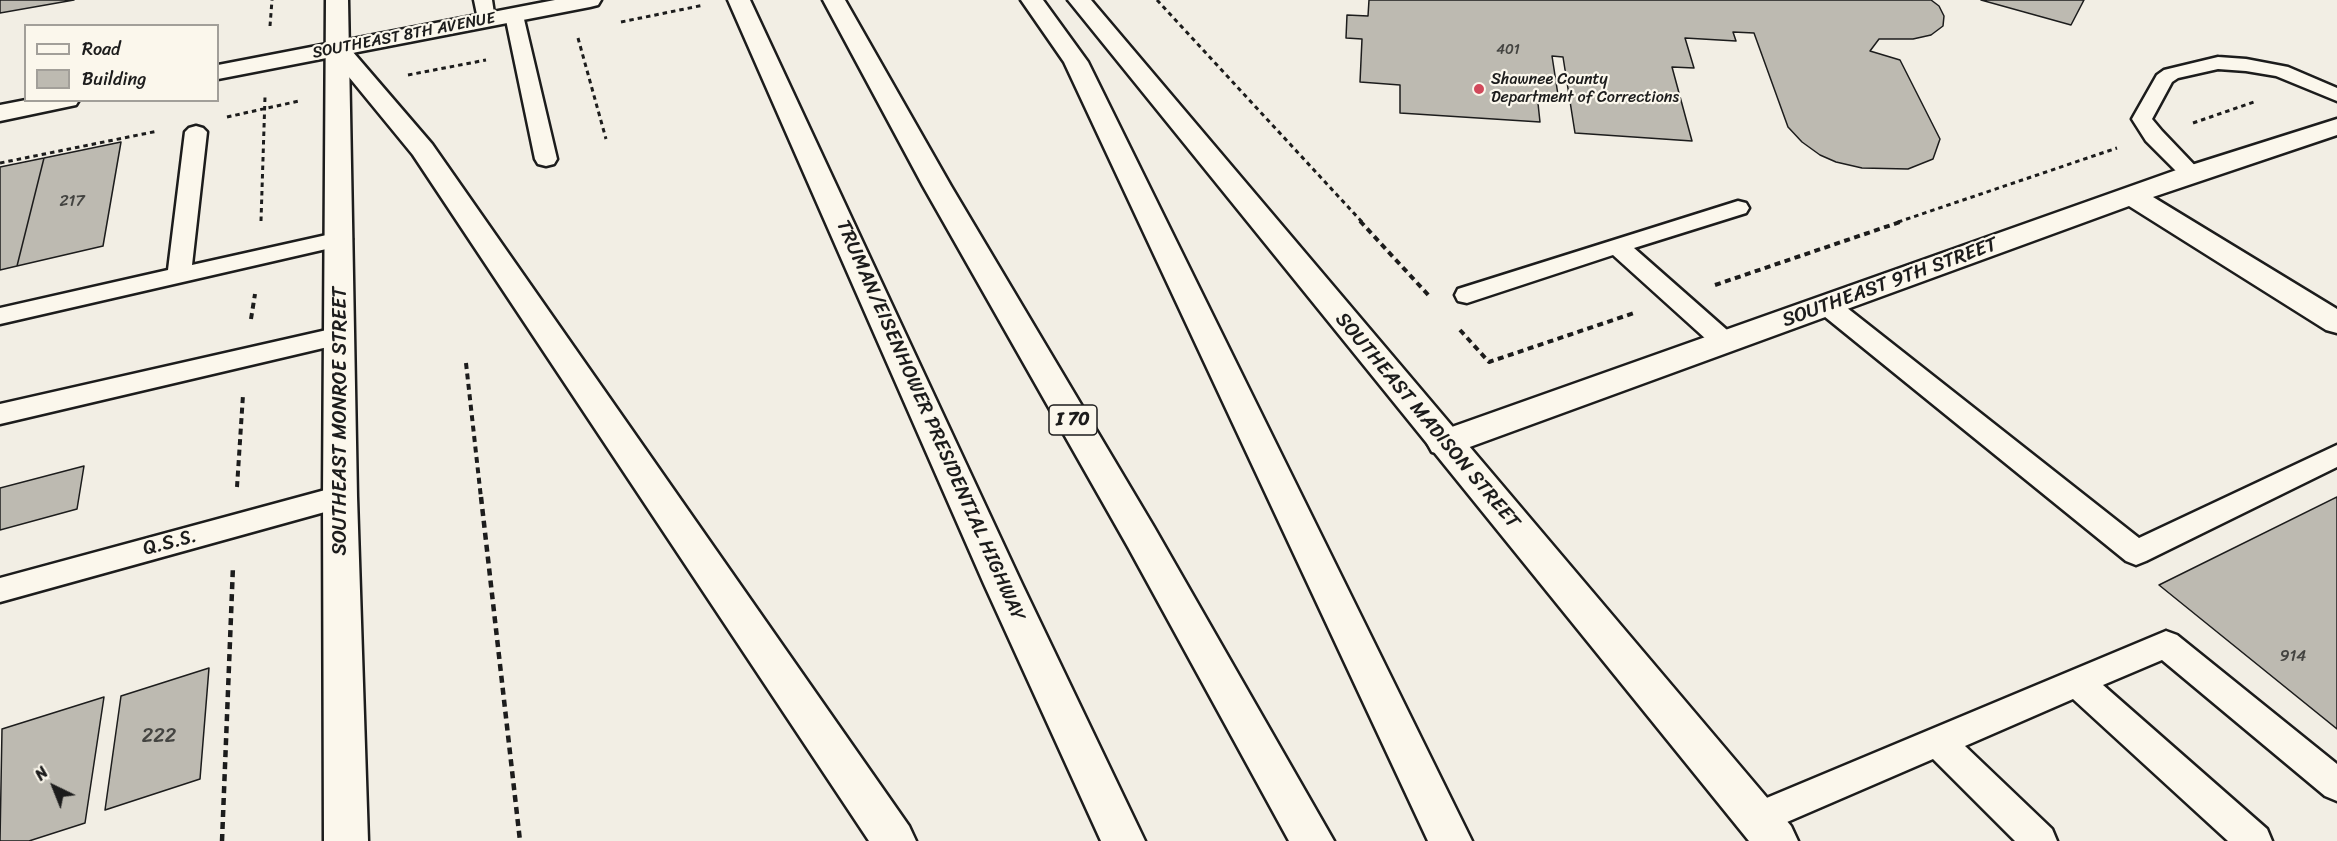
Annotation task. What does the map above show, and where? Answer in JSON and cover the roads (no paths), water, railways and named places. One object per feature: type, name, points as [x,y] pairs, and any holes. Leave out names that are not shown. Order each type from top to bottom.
[{"type":"main road","name":"SOUTHEAST MONROE STREET","points":[[337,0],[345,840]]},
{"type":"main road","name":"TRUMAN/EISENHOWER PRESIDENTIAL HIGHWAY","points":[[739,0],[1003,584],[1123,841]]},
{"type":"main road","name":"I 70","points":[[834,0],[937,186],[1141,537],[1312,841]]},
{"type":"main road","points":[[1032,0],[1076,62],[1450,841]]},
{"type":"main road","name":"SOUTHEAST MADISON STREET","points":[[1079,0],[1766,830]]},
{"type":"main road","name":"SOUTHEAST 8TH AVENUE","points":[[219,72],[338,49],[485,10],[514,15],[587,1]]},
{"type":"main road","points":[[338,49],[423,150],[894,841]]},
{"type":"main road","points":[[0,113],[57,102]]},
{"type":"main road","name":"SOUTHEAST 9TH STREET","points":[[1444,443],[2192,174],[2337,127]]},
{"type":"main road","points":[[2131,196],[2337,323]]},
{"type":"lane","points":[[514,15],[546,159]]},
{"type":"lane","points":[[2192,174],[2154,136],[2142,119],[2164,79],[2170,74],[2218,63],[2281,71],[2337,95]]},
{"type":"lane","points":[[179,275],[196,132]]},
{"type":"lane","points":[[1467,295],[1738,208]]},
{"type":"lane","points":[[0,316],[260,256],[340,240]]},
{"type":"lane","points":[[1617,246],[1726,343]]},
{"type":"lane","points":[[1828,306],[2136,553],[2337,455]]},
{"type":"lane","points":[[0,414],[340,336]]},
{"type":"lane","name":"Q.S.S.","points":[[0,590],[340,497]]},
{"type":"lane","points":[[1766,830],[1937,741],[2166,644],[2337,785]]},
{"type":"lane","points":[[2077,682],[2254,841]]},
{"type":"lane","points":[[1937,741],[2039,841]]},
{"type":"place","name":"Shawnee County Department of Corrections","points":[[1479,89]]}]
